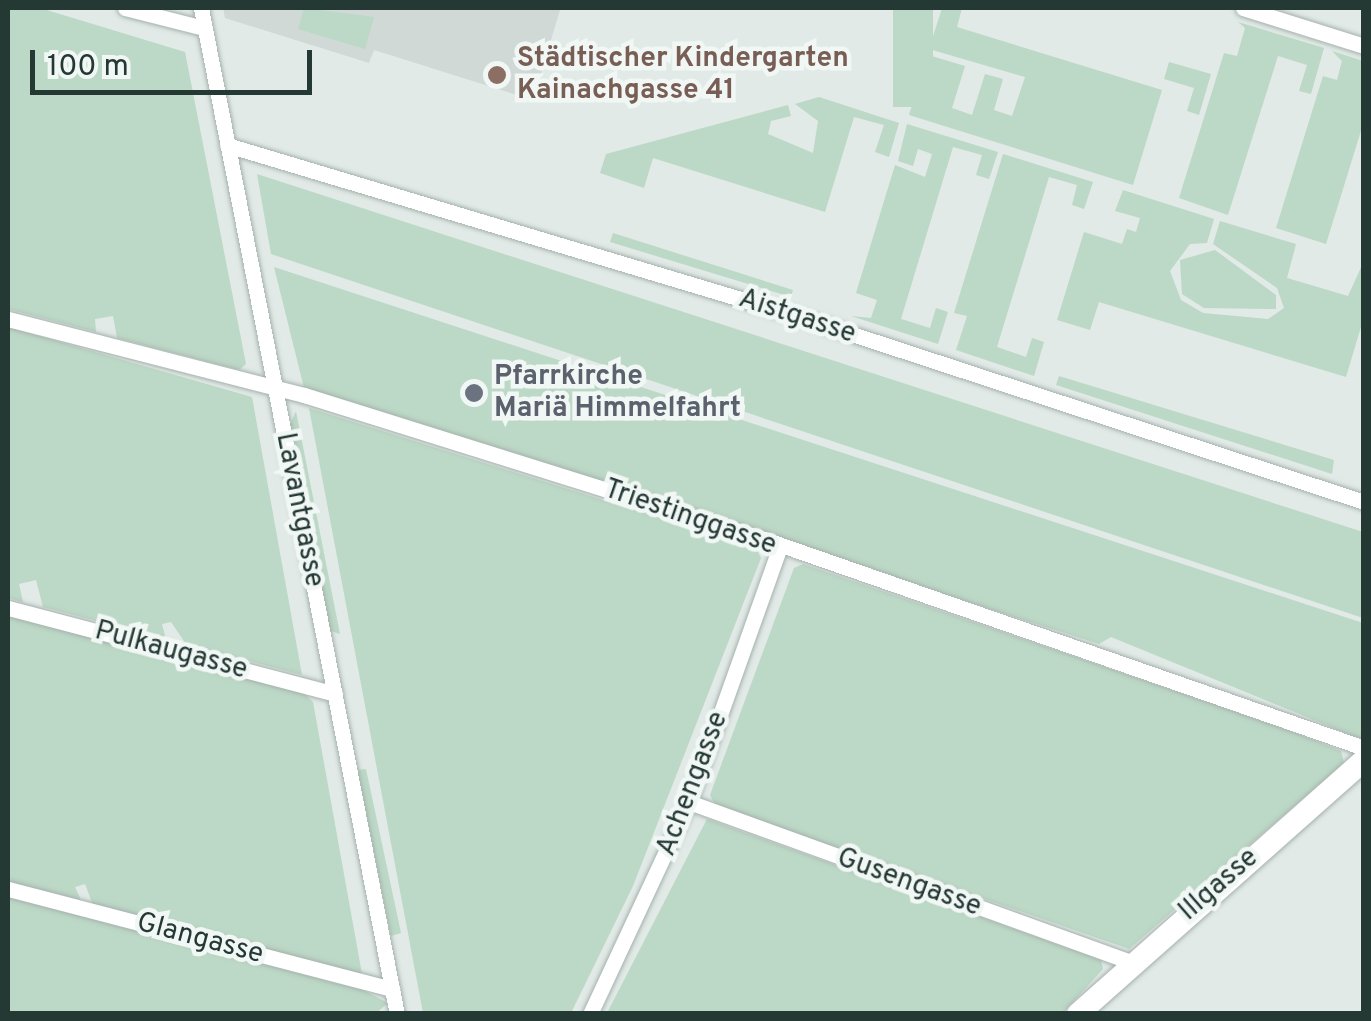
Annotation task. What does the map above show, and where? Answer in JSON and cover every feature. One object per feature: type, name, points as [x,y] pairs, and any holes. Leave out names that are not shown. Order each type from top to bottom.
[{"type":"street","points":[[125,8],[204,28]]},
{"type":"street","name":"Lavantgasse","points":[[200,8],[397,1014]]},
{"type":"street","points":[[1243,8],[1364,46]]},
{"type":"street","name":"Aistgasse","points":[[227,145],[794,315],[1364,502]]},
{"type":"street","name":"Triestinggasse","points":[[8,318],[275,388],[780,547],[1364,748]]},
{"type":"street","name":"Achengasse","points":[[590,1014],[688,802],[780,547]]},
{"type":"street","name":"Pulkaugasse","points":[[8,608],[335,694]]},
{"type":"street","name":"Illgasse","points":[[1078,1014],[1130,962],[1364,760]]},
{"type":"street","name":"Gusengasse","points":[[688,802],[1130,962]]},
{"type":"street","name":"Glangasse","points":[[8,889],[392,989]]},
{"type":"shaded area","name":"Städtischer Kindergarten Kainachgasse 41","points":[[223,8],[575,8],[560,10],[533,100],[374,50],[369,63],[225,18]]},
{"type":"green space","points":[[8,8],[40,8],[185,52],[246,364],[239,370],[117,338],[113,316],[95,319],[96,332],[8,309]]},
{"type":"green space","points":[[304,8],[374,17],[365,49],[298,29]]},
{"type":"green space","points":[[893,8],[933,8],[933,107],[893,107]]},
{"type":"green space","points":[[942,8],[962,8],[957,27],[1162,90],[1133,185],[909,115],[928,55],[965,66],[952,108],[972,115],[985,74],[1003,79],[994,110],[1012,116],[1025,77],[929,49]]},
{"type":"green space","points":[[1238,22],[1324,48],[1311,94],[1299,91],[1307,65],[1278,56],[1228,215],[1179,198],[1224,53],[1237,56],[1245,28]]},
{"type":"green space","points":[[1332,51],[1363,61],[1364,121],[1326,244],[1276,228],[1323,76],[1337,80],[1342,61]]},
{"type":"green space","points":[[1169,62],[1211,74],[1199,115],[1187,111],[1194,88],[1164,79]]},
{"type":"green space","points":[[819,97],[899,123],[889,157],[875,152],[884,125],[854,117],[825,212],[653,158],[644,188],[600,173],[606,154],[788,105],[791,116],[771,121],[768,134],[813,153],[818,121],[795,104]]},
{"type":"green space","points":[[907,124],[998,152],[989,179],[976,175],[982,155],[953,147],[901,319],[930,328],[936,308],[948,312],[938,344],[851,316],[871,318],[877,300],[856,293],[895,165],[925,177],[932,154],[918,149],[913,166],[898,161]]},
{"type":"green space","points":[[1003,154],[1093,182],[1084,209],[1072,205],[1077,185],[1049,177],[997,347],[1026,357],[1032,338],[1044,342],[1034,376],[956,350],[967,316],[954,313]]},
{"type":"green space","points":[[257,174],[1363,532],[1363,618],[271,254]]},
{"type":"green space","points":[[1123,190],[1214,219],[1207,243],[1190,244],[1170,271],[1181,300],[1203,313],[1268,319],[1284,308],[1277,288],[1213,244],[1220,221],[1296,244],[1287,278],[1348,296],[1363,263],[1363,320],[1346,377],[1099,302],[1090,330],[1057,320],[1084,232],[1122,244],[1127,229],[1136,232],[1140,218],[1115,211]]},
{"type":"green space","points":[[613,233],[793,290],[791,297],[610,242]]},
{"type":"green space","points":[[1215,250],[1276,295],[1276,309],[1204,308],[1182,294],[1180,260]]},
{"type":"green space","points":[[274,267],[1363,623],[1363,740],[1111,637],[1099,644],[304,388]]},
{"type":"green space","points":[[8,327],[252,397],[302,675],[186,644],[171,622],[162,624],[166,639],[43,607],[36,580],[19,584],[23,602],[8,598]]},
{"type":"green space","points":[[1059,376],[1334,460],[1332,474],[1056,385]]},
{"type":"green space","points":[[309,408],[756,548],[761,558],[633,886],[571,1013],[423,1013]]},
{"type":"green space","points":[[296,411],[340,634],[328,630],[289,427]]},
{"type":"green space","points":[[803,564],[1283,728],[1341,751],[1344,763],[1129,949],[716,806],[710,795],[794,568]]},
{"type":"green space","points":[[8,615],[303,692],[313,702],[362,974],[93,905],[85,884],[75,887],[81,900],[8,882]]},
{"type":"green space","points":[[366,769],[401,933],[391,936],[357,770]]},
{"type":"green space","points":[[707,819],[1101,960],[1103,969],[1063,1013],[607,1013]]},
{"type":"green space","points":[[8,897],[363,990],[388,1003],[375,1014],[8,1013]]},
{"type":"place","name":"Städtischer Kindergarten Kainachgasse 41","points":[[497,75]]},
{"type":"place","name":"Pfarrkirche Mariä Himmelfahrt","points":[[474,393]]}]
